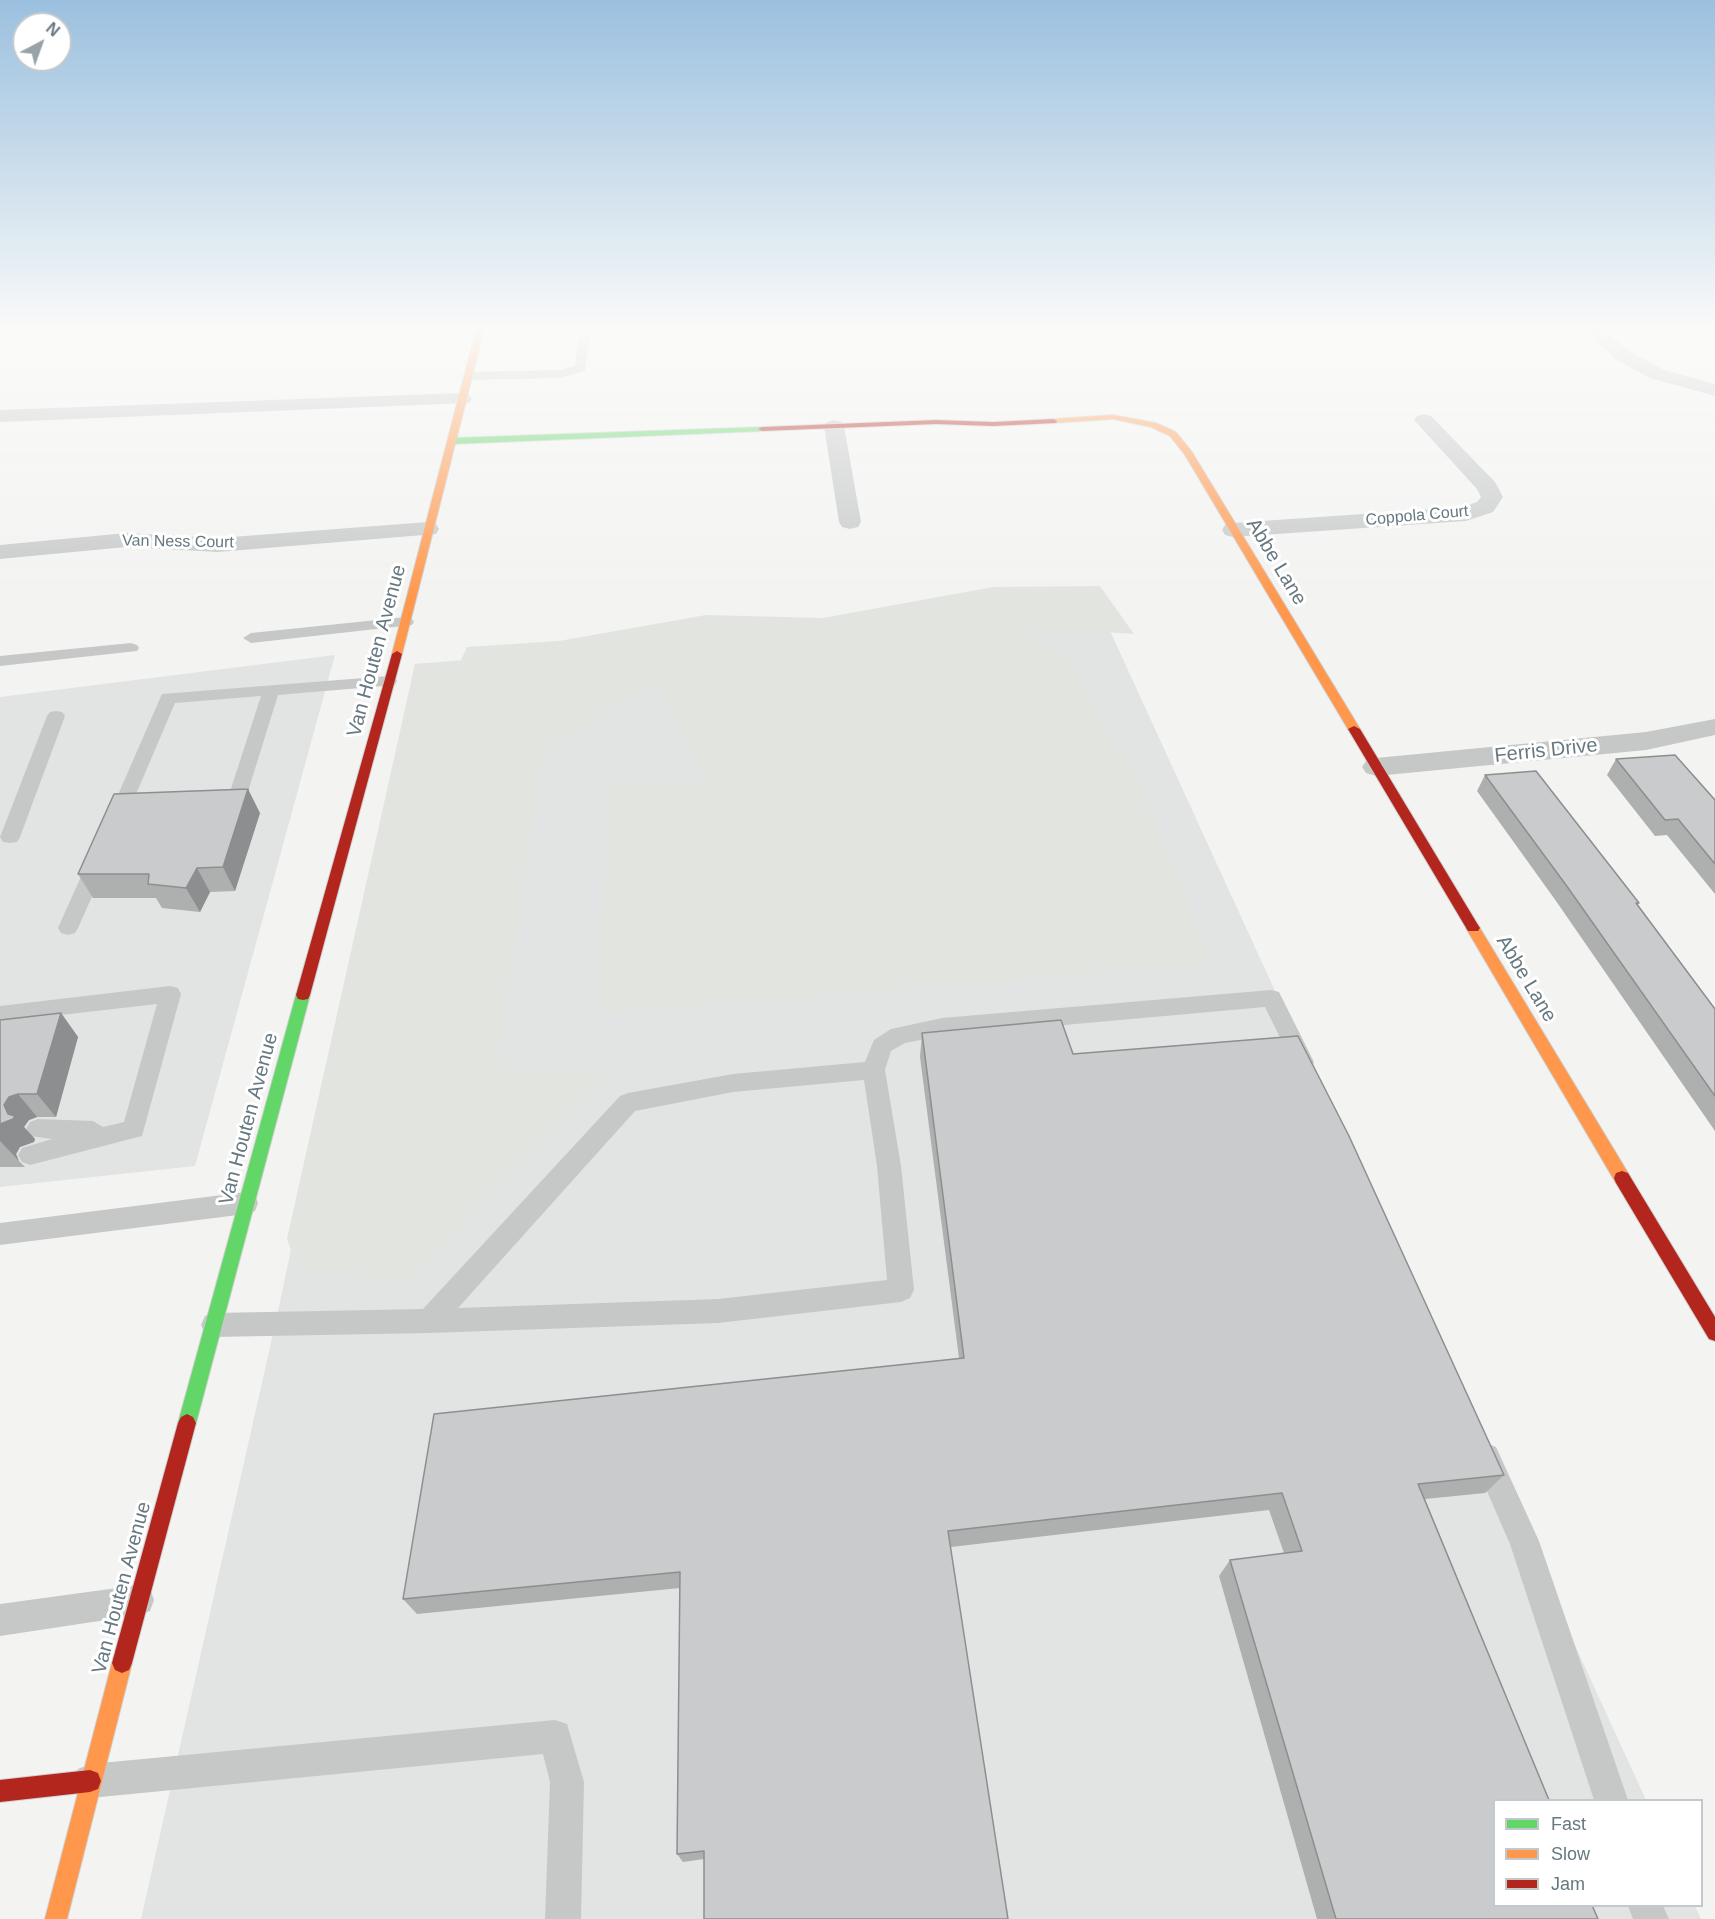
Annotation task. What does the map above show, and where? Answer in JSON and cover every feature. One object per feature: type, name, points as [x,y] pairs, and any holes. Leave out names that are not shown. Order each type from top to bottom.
[{"type":"main road","name":"Van Houten Avenue","points":[[56,1919],[90,1781],[406,622],[457,420]]},
{"type":"main road","name":"Abbe Lane","points":[[452,441],[936,422],[993,424],[1069,420]]},
{"type":"main road","name":"Abbe Lane","points":[[1132,420],[1153,425],[1173,434],[1189,454],[1715,1333]]},
{"type":"main road","points":[[0,1791],[90,1781]]},
{"type":"street","name":"Coppola Court","points":[[1233,530],[1466,514],[1485,507],[1492,497],[1487,487],[1424,420]]},
{"type":"street","points":[[834,426],[850,522]]},
{"type":"street","name":"Van Ness Court","points":[[0,552],[126,540],[218,545],[428,530]]},
{"type":"street","name":"Ferris Drive","points":[[1376,767],[1646,741],[1713,730]]},
{"type":"lane","points":[[251,638],[406,622]]},
{"type":"lane","points":[[0,661],[131,648]]},
{"type":"lane","points":[[68,928],[168,698],[389,681]]},
{"type":"lane","points":[[236,801],[271,690]]},
{"type":"lane","points":[[10,837],[56,716]]},
{"type":"lane","points":[[0,1014],[170,994],[134,1129],[30,1155]]},
{"type":"lane","points":[[214,1325],[429,1321],[718,1311],[901,1290],[889,1166],[874,1070],[882,1046],[899,1035],[942,1027],[1270,998],[1314,1083]]},
{"type":"lane","points":[[429,1321],[628,1103],[733,1083],[874,1070]]},
{"type":"lane","points":[[38,1129],[118,1132]]},
{"type":"lane","points":[[0,1234],[246,1203]]},
{"type":"lane","points":[[1476,1434],[1524,1541],[1611,1799]]},
{"type":"lane","points":[[0,1620],[139,1600]]},
{"type":"lane","points":[[90,1781],[555,1736],[567,1782],[563,1919]]},
{"type":"shaded area","points":[[1100,586],[1134,634],[1064,629],[1026,637],[1065,653],[1116,753],[1127,753],[1170,861],[1183,886],[1181,887],[1212,964],[600,1013],[608,787],[711,780],[653,682],[542,756],[496,1068],[609,1072],[409,1279],[299,1274],[287,1239],[415,664],[460,662],[467,647],[559,641],[706,615],[823,618],[993,587]]},
{"type":"shaded area","points":[[1098,610],[1111,633],[1646,1799],[1493,1799],[1493,1907],[1695,1907],[1701,1919],[141,1919],[275,1325],[415,664]]},
{"type":"shaded area","points":[[335,655],[195,1166],[0,1187],[0,697]]},
{"type":"building","points":[[1675,755],[1715,800],[1715,864],[1678,819],[1665,820],[1616,759]]},
{"type":"building","points":[[1536,771],[1639,903],[1636,903],[1715,1009],[1715,1096],[1485,775]]},
{"type":"building","points":[[248,789],[223,867],[197,868],[186,888],[148,884],[149,874],[78,874],[114,794]]},
{"type":"building","points":[[61,1013],[37,1094],[18,1094],[9,1097],[4,1105],[8,1114],[15,1116],[0,1124],[0,1020]]},
{"type":"building","points":[[1061,1020],[1073,1054],[1298,1036],[1349,1136],[1504,1475],[1418,1484],[1549,1799],[1493,1799],[1493,1907],[1593,1907],[1598,1919],[1336,1919],[1230,1560],[1302,1551],[1282,1493],[948,1531],[1008,1919],[704,1919],[704,1851],[677,1854],[680,1572],[403,1599],[434,1414],[964,1358],[922,1033]]},
{"type":"traffic: fast","points":[[452,441],[762,429]]},
{"type":"traffic: fast","points":[[187,1423],[303,995]]},
{"type":"traffic: slow","points":[[397,654],[457,420]]},
{"type":"traffic: slow","points":[[1053,421],[1075,420]]},
{"type":"traffic: slow","points":[[1126,420],[1153,425],[1173,434],[1189,454],[1354,729]]},
{"type":"traffic: slow","points":[[1473,928],[1622,1178]]},
{"type":"traffic: slow","points":[[56,1919],[122,1663]]},
{"type":"traffic: jam","points":[[762,429],[936,422],[993,424],[1053,421]]},
{"type":"traffic: jam","points":[[303,995],[397,654]]},
{"type":"traffic: jam","points":[[1354,729],[1473,928]]},
{"type":"traffic: jam","points":[[1622,1178],[1715,1333]]},
{"type":"traffic: jam","points":[[122,1663],[187,1423]]},
{"type":"traffic: jam","points":[[0,1791],[90,1781]]}]
